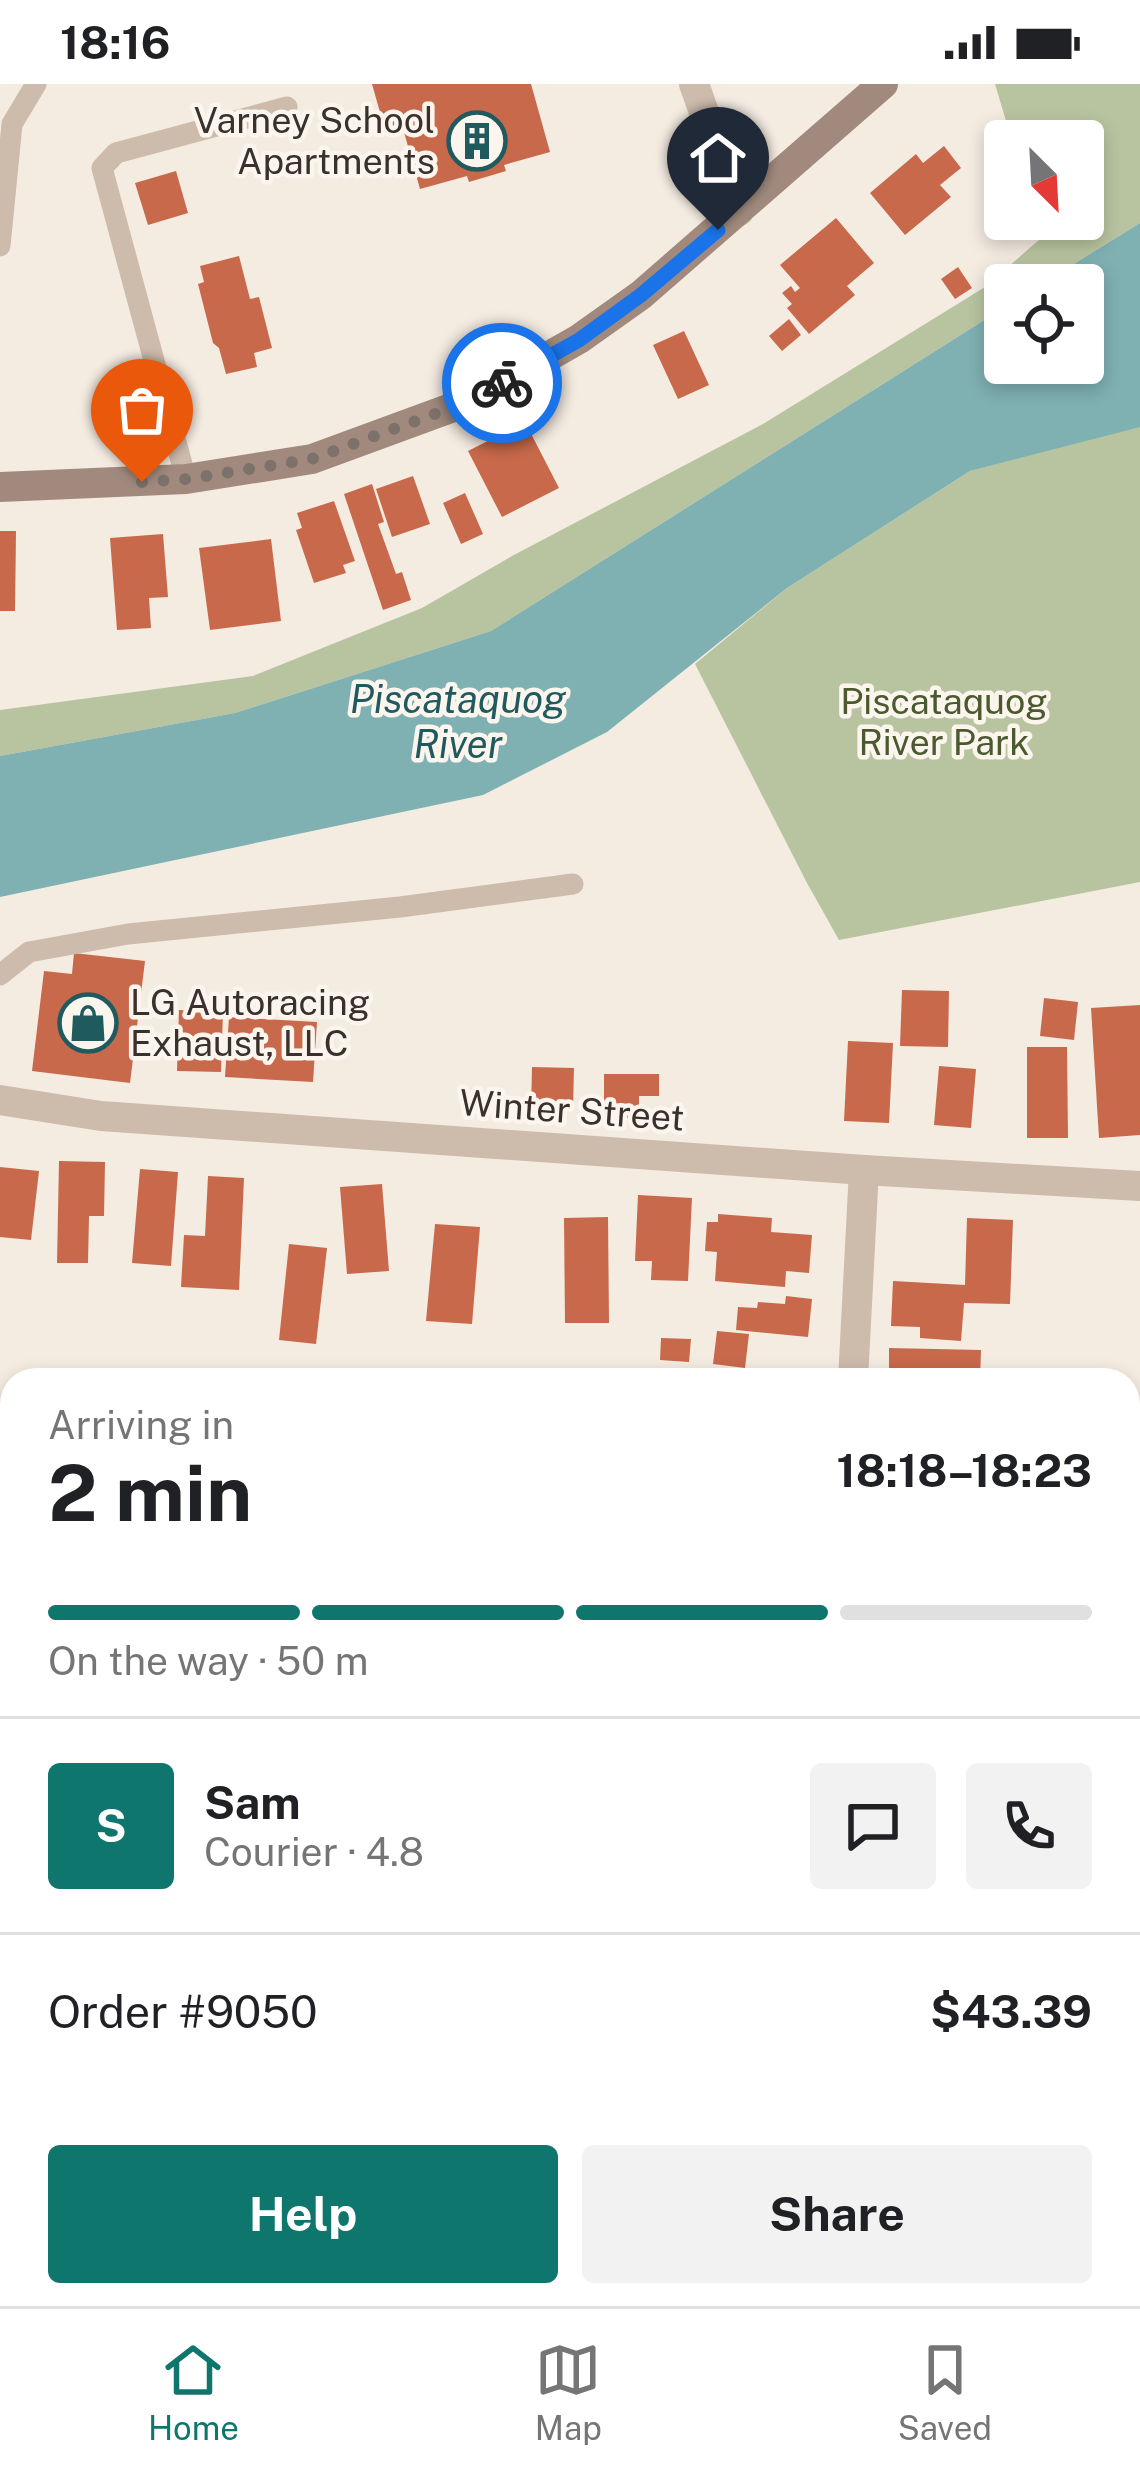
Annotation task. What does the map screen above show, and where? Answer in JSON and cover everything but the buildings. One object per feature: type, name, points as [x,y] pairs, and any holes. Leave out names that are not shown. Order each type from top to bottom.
[{"type":"main road","points":[[0,487],[187,479],[312,459],[470,401],[579,340],[641,295],[883,84]]},
{"type":"street","points":[[694,84],[739,211]]},
{"type":"street","name":"Winter Street","points":[[0,1100],[101,1117],[1140,1186]]},
{"type":"street","points":[[854,1368],[863,1170]]},
{"type":"lane","points":[[0,246],[12,124],[37,84]]},
{"type":"lane","points":[[187,479],[102,168],[116,153],[287,107]]},
{"type":"lane","points":[[0,975],[29,952],[128,934],[573,884]]},
{"type":"green space","points":[[995,84],[1140,84],[1140,223],[1074,264],[1011,264],[1039,240],[1104,240],[1104,120],[1006,120]]},
{"type":"green space","points":[[984,288],[984,320],[491,631],[235,713],[0,756],[0,710],[253,676],[422,608],[763,424]]},
{"type":"green space","name":"Piscataquog River Park","points":[[1140,427],[1140,882],[839,940],[695,664],[787,588],[970,471]]},
{"type":"water","name":"Piscataquog River","points":[[1140,223],[1140,427],[970,471],[787,588],[607,732],[483,795],[0,897],[0,756],[235,713],[491,631],[984,320],[984,384],[1104,384],[1104,264],[1074,264]]},
{"type":"way so far","points":[[142,482],[312,459],[470,401],[502,383]]},
{"type":"place","name":"Varney School Apartments","points":[[477,141]]},
{"type":"place","name":"LG Autoracing Exhaust, LLC","points":[[88,1023]]},
{"type":"route","points":[[502,383],[579,340],[718,230]]}]
